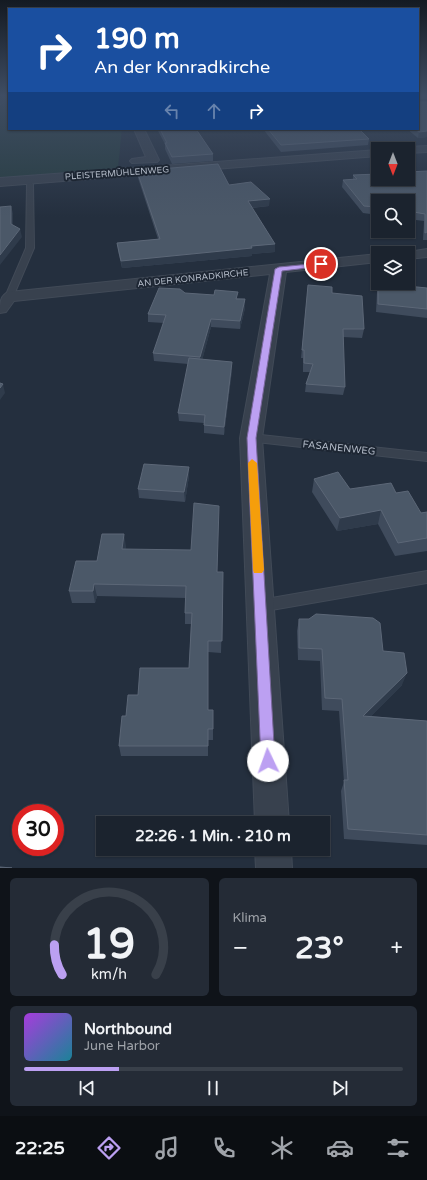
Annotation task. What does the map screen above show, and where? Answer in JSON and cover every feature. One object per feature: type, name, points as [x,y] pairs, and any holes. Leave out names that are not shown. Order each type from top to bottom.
[{"type":"street","points":[[136,160],[153,160],[142,136]]},
{"type":"street","points":[[415,150],[427,149]]},
{"type":"street","name":"PLEISTERMÜHLENWEG","points":[[0,182],[371,154]]},
{"type":"street","points":[[415,254],[427,253]]},
{"type":"street","name":"AN DER KONRADKIRCHE","points":[[4,303],[371,259]]},
{"type":"street","points":[[272,816],[251,438],[279,269]]},
{"type":"street","points":[[273,856],[274,868]]},
{"type":"lane","points":[[4,303],[30,248],[30,184]]},
{"type":"lane","name":"FASANENWEG","points":[[251,438],[427,457]]},
{"type":"lane","points":[[260,606],[427,577]]},
{"type":"green space","points":[[0,136],[121,136],[118,168],[0,178]]},
{"type":"building","points":[[163,136],[200,136],[213,154],[172,157],[165,143],[167,143]]},
{"type":"building","points":[[273,136],[366,136],[369,139],[281,145]]},
{"type":"building","points":[[218,164],[229,185],[251,182],[270,199],[248,201],[275,244],[251,246],[252,248],[121,261],[117,243],[160,239],[137,171]]},
{"type":"building","points":[[427,171],[427,232],[425,233],[425,214],[415,212],[415,194],[371,194],[371,206],[364,206],[343,180],[357,179],[353,175],[371,174],[371,186],[415,186],[415,172]]},
{"type":"building","points":[[11,206],[11,224],[20,229],[0,255],[0,207]]},
{"type":"building","points":[[308,285],[332,287],[332,293],[362,296],[364,329],[343,329],[345,387],[306,384],[313,364],[304,363],[304,350],[302,350]]},
{"type":"building","points":[[415,287],[427,288],[427,309],[378,304],[378,290],[415,290]]},
{"type":"building","points":[[159,288],[180,289],[185,293],[214,295],[215,290],[238,292],[236,299],[245,299],[240,321],[211,319],[200,357],[153,353],[166,315],[148,314]]},
{"type":"building","points":[[189,358],[232,362],[224,427],[204,425],[205,415],[178,413]]},
{"type":"building","points":[[144,464],[189,467],[184,492],[138,489]]},
{"type":"building","points":[[338,472],[350,489],[391,483],[396,493],[408,491],[421,513],[427,512],[427,538],[398,543],[381,510],[340,518],[314,479]]},
{"type":"building","points":[[194,503],[219,506],[217,572],[223,572],[222,641],[208,641],[208,710],[213,710],[213,729],[208,729],[208,746],[119,746],[122,716],[126,716],[128,695],[138,695],[140,668],[189,668],[192,613],[185,613],[186,586],[94,584],[93,591],[69,591],[76,561],[97,561],[102,534],[124,534],[122,549],[191,550]]},
{"type":"building","points":[[316,614],[373,618],[380,623],[383,651],[404,653],[407,673],[363,716],[427,721],[427,835],[348,829],[344,780],[348,780],[342,699],[325,698],[322,649],[299,648],[299,619],[309,619]]},
{"type":"slow traffic","points":[[252,463],[258,570]]},
{"type":"route","points":[[268,761],[251,438],[279,269],[321,264]]}]
